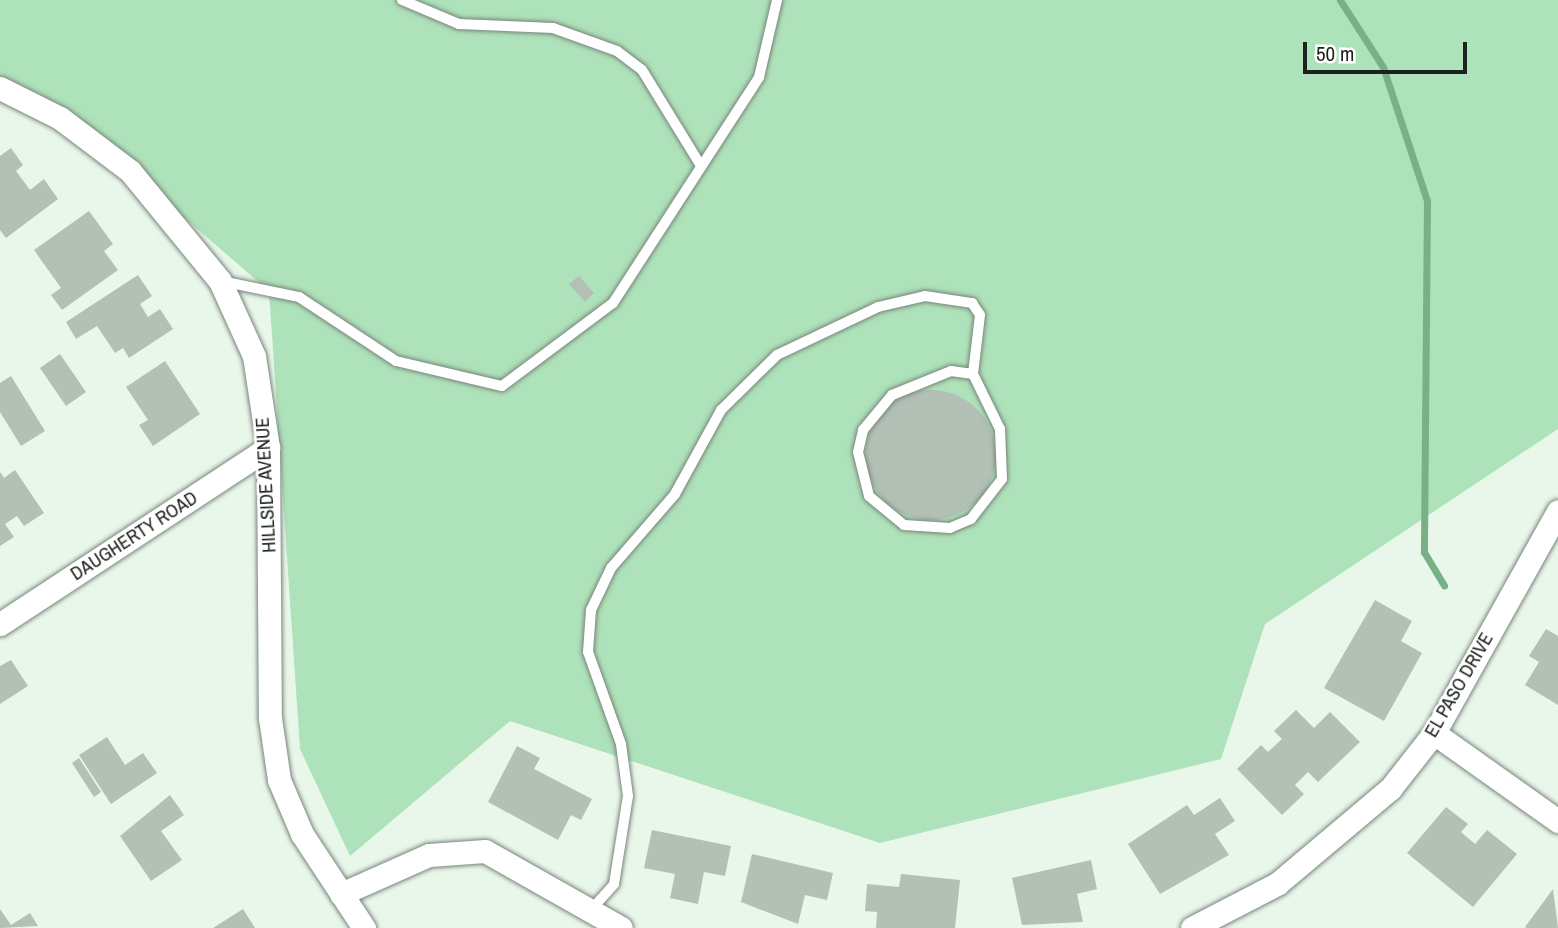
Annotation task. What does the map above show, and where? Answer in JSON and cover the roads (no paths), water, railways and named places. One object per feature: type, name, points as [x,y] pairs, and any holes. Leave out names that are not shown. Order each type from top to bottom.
[{"type":"street","name":"HILLSIDE AVENUE","points":[[0,88],[60,118],[130,171],[220,281],[254,356],[268,448],[270,718],[279,780],[302,834],[364,928]]},
{"type":"street","name":"DAUGHERTY ROAD","points":[[0,624],[268,448]]},
{"type":"street","name":"EL PASO DRIVE","points":[[1192,928],[1277,884],[1326,848],[1390,789],[1434,733],[1558,511]]},
{"type":"street","points":[[1434,733],[1558,821]]},
{"type":"street","points":[[341,894],[429,855],[485,851],[621,928]]},
{"type":"lane","points":[[402,0],[458,24],[553,28],[617,51],[642,70],[701,166]]},
{"type":"lane","points":[[220,281],[299,297],[396,361],[502,386],[613,303],[759,77],[777,0]]},
{"type":"lane","points":[[590,911],[614,884],[628,796],[621,744],[588,653],[591,610],[611,568],[675,494],[706,431],[746,380],[778,355],[878,307],[925,296],[972,303],[980,315],[973,374],[1000,429],[1002,479],[971,519],[950,528],[904,525],[884,513],[864,486],[858,452],[863,430],[892,395],[951,372],[973,374]]},
{"type":"waterway","points":[[1340,0],[1383,67],[1427,201],[1424,552],[1444,585]]}]
